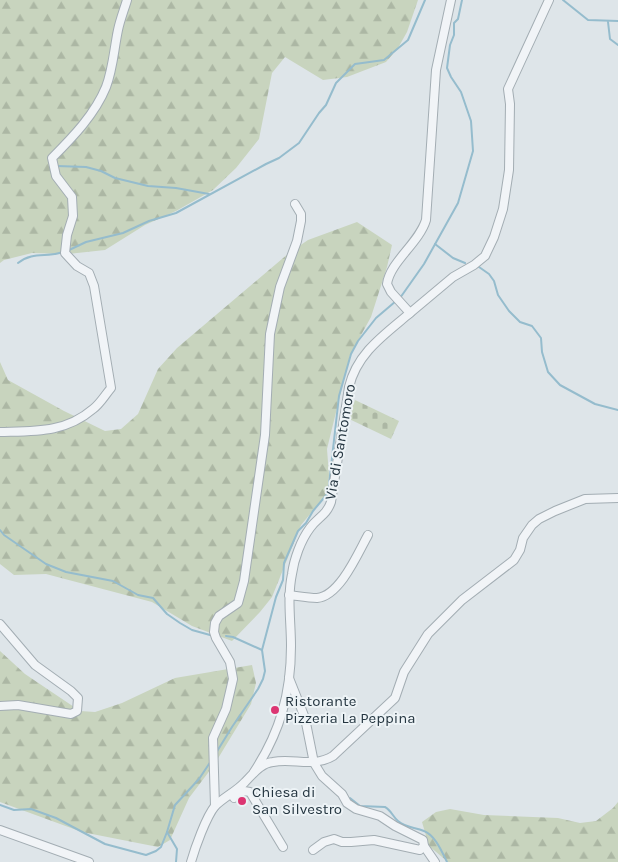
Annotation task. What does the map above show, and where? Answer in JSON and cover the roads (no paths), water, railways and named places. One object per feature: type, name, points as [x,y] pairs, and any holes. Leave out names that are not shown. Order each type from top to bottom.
[{"type":"street","points":[[0,432],[47,430],[66,426],[94,409],[111,388],[94,286],[89,273],[77,266],[65,254],[67,235],[73,216],[72,197],[56,176],[52,158],[75,135],[106,87],[127,0]]},
{"type":"street","points":[[410,313],[391,292],[387,284],[389,275],[421,232],[426,220],[436,70],[450,0]]},
{"type":"street","name":"Via di Santomoro","points":[[254,772],[270,746],[285,702],[291,648],[289,595],[295,560],[305,536],[312,525],[327,513],[331,502],[352,374],[359,360],[369,348],[452,277],[474,265],[485,256],[501,215],[509,170],[510,104],[508,89],[550,0]]},
{"type":"street","name":"Via di Santomoro","points":[[218,804],[214,780],[213,743],[214,735],[226,708],[233,679],[230,662],[214,632],[215,623],[219,616],[238,602],[244,581],[265,435],[270,334],[280,287],[297,241],[302,214],[295,204]]},
{"type":"street","points":[[314,763],[325,761],[333,756],[395,698],[404,672],[428,634],[462,600],[514,560],[520,550],[523,538],[532,525],[547,515],[585,499],[618,498]]},
{"type":"street","points":[[289,595],[317,598],[330,593],[339,585],[368,535]]},
{"type":"street","points":[[0,624],[35,665],[78,698],[76,711],[71,714],[18,705],[0,706]]},
{"type":"street","name":"Via di Santomoro","points":[[289,678],[305,718],[314,763],[322,776],[356,809],[380,816],[423,840],[424,846],[436,862]]},
{"type":"street","name":"Via di Santomoro","points":[[191,862],[197,842],[218,804],[239,788],[254,772],[265,764],[274,761],[314,763]]},
{"type":"street","points":[[218,804],[231,800],[244,791],[250,792],[283,847]]},
{"type":"street","points":[[0,830],[89,862]]},
{"type":"street","points":[[313,850],[324,842],[334,839],[342,842],[374,840],[420,850],[424,846]]},
{"type":"waterway","points":[[67,251],[86,242],[123,233],[149,221],[176,213],[279,158],[299,143],[326,105],[336,83],[355,64],[384,60],[408,40],[425,0]]},
{"type":"waterway","points":[[400,298],[424,264],[458,203],[473,151],[471,121],[461,92],[447,68],[450,45],[454,35],[454,23],[458,19],[462,0]]},
{"type":"waterway","points":[[563,0],[588,20],[618,21]]},
{"type":"waterway","points":[[608,22],[610,39],[618,45]]},
{"type":"waterway","points":[[57,166],[86,167],[101,171],[115,178],[148,186],[176,188],[209,194]]},
{"type":"waterway","points":[[435,244],[453,258],[465,263]]},
{"type":"waterway","points":[[18,263],[29,257],[63,252]]},
{"type":"waterway","points":[[479,267],[489,274],[494,281],[498,295],[509,311],[520,322],[532,326],[541,338],[542,352],[548,372],[560,385],[595,404],[618,410]]},
{"type":"waterway","points":[[216,753],[263,679],[265,671],[262,650],[276,597],[283,580],[284,563],[298,531],[328,493],[339,396],[351,354],[358,341],[376,318],[396,301]]},
{"type":"waterway","points":[[0,530],[4,535],[46,564],[66,572],[113,581],[138,595],[153,598],[167,614],[180,623],[192,630],[210,635]]},
{"type":"waterway","points":[[226,636],[233,637],[262,650]]},
{"type":"waterway","points":[[176,862],[177,849],[167,832],[175,805],[199,779],[211,761]]},
{"type":"waterway","points":[[350,798],[360,806],[385,807],[401,823],[428,833],[438,844],[447,862]]},
{"type":"waterway","points":[[0,805],[14,810],[31,809],[56,818],[105,844],[146,855],[161,847],[167,832]]},
{"type":"place","name":"Ristorante Pizzeria La Peppina","points":[[275,710]]},
{"type":"place","name":"Chiesa di San Silvestro","points":[[242,801]]}]
